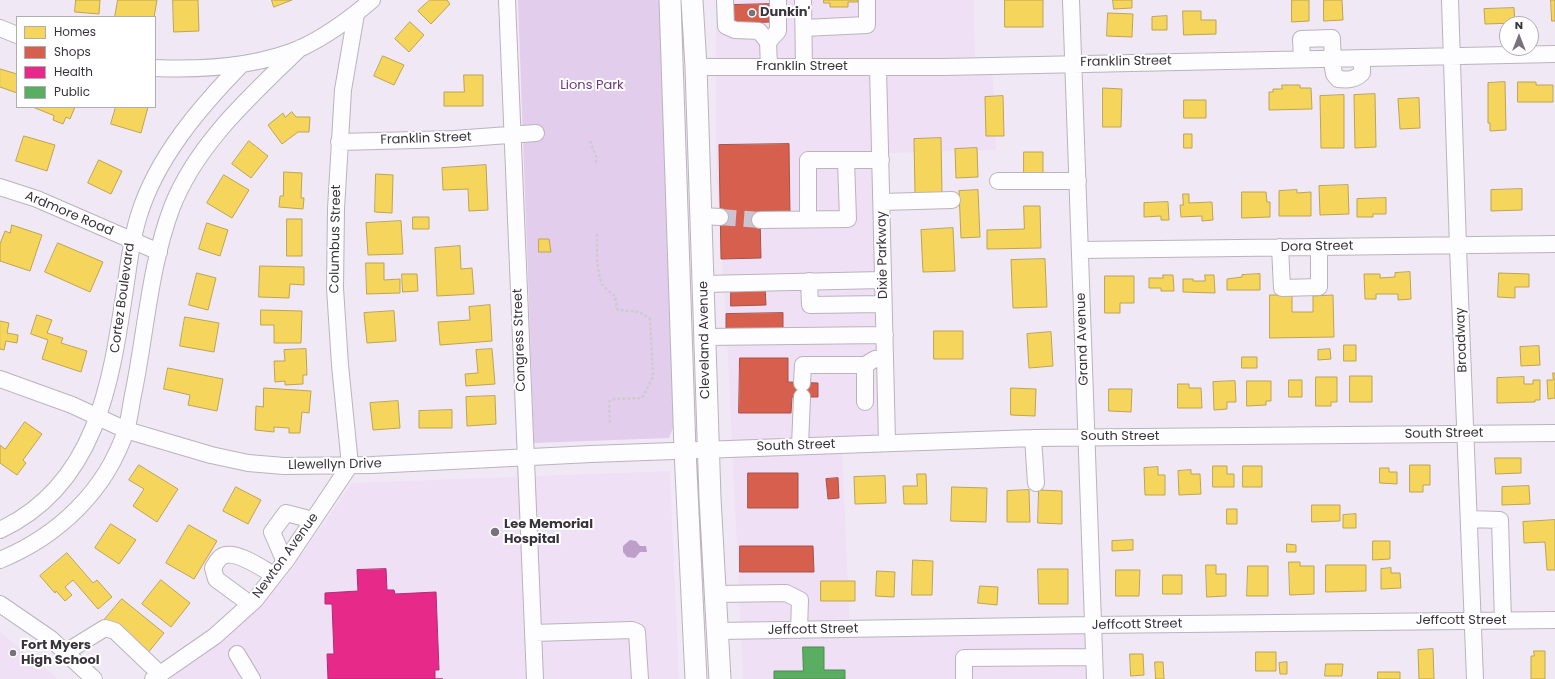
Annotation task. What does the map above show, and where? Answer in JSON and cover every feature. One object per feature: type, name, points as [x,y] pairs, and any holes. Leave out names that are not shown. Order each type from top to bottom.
[{"type":"main road","name":"Cleveland Avenue","points":[[670,0],[685,450],[696,679]]},
{"type":"main road","name":"Cleveland Avenue","points":[[692,0],[696,67],[711,216],[704,284],[705,337],[708,449],[717,594],[720,679]]},
{"type":"main road","points":[[671,32],[696,67]]},
{"type":"street","name":"Cortez Boulevard","points":[[0,530],[30,513],[45,501],[60,485],[81,454],[98,417],[115,355],[132,240],[146,195],[172,149],[211,96],[245,63],[300,48],[328,33],[356,14],[372,0]]},
{"type":"street","name":"Congress Street","points":[[507,0],[534,679]]},
{"type":"street","points":[[725,0],[726,26],[736,30],[759,31],[768,42],[768,67]]},
{"type":"street","points":[[768,42],[778,31],[778,0]]},
{"type":"street","points":[[803,0],[804,67]]},
{"type":"street","points":[[804,28],[867,25],[867,0]]},
{"type":"street","name":"Grand Avenue","points":[[1071,0],[1095,679]]},
{"type":"street","name":"Broadway","points":[[1450,0],[1475,679]]},
{"type":"street","name":"Columbus Street","points":[[350,465],[340,365],[335,288],[339,142],[343,90],[356,14]]},
{"type":"street","points":[[0,28],[16,35]]},
{"type":"street","name":"Cortez Boulevard","points":[[0,560],[36,543],[74,513],[97,486],[110,464],[126,430],[159,252],[172,207],[183,183],[209,143],[251,96],[300,48]]},
{"type":"street","name":"Franklin Street","points":[[696,67],[878,67],[1555,54]]},
{"type":"street","points":[[1332,59],[1334,74],[1338,79],[1346,80],[1356,78],[1362,73],[1362,58]]},
{"type":"street","name":"Cortez Boulevard","points":[[245,63],[253,69],[256,78],[251,96]]},
{"type":"street","points":[[156,68],[191,70],[245,63]]},
{"type":"street","name":"Dixie Parkway","points":[[878,67],[887,442]]},
{"type":"street","name":"Franklin Street","points":[[339,142],[536,133]]},
{"type":"street","points":[[808,219],[808,160],[881,160]]},
{"type":"street","points":[[760,220],[848,219],[846,160]]},
{"type":"street","points":[[998,181],[1078,181]]},
{"type":"street","name":"Ardmore Road","points":[[0,187],[37,199],[159,252]]},
{"type":"street","points":[[882,202],[952,200]]},
{"type":"street","name":"Dora Street","points":[[1080,250],[1280,247],[1458,247],[1555,244]]},
{"type":"street","points":[[1280,247],[1282,288],[1319,287],[1319,247]]},
{"type":"street","points":[[704,284],[882,280]]},
{"type":"street","points":[[809,282],[810,305],[883,304]]},
{"type":"street","points":[[705,337],[884,335]]},
{"type":"street","points":[[800,446],[802,365],[865,365],[875,359],[886,359]]},
{"type":"street","points":[[865,365],[865,402]]},
{"type":"street","name":"Llewellyn Drive","points":[[0,379],[72,404],[126,430],[212,455],[248,463],[284,466],[350,465],[524,456],[685,450]]},
{"type":"street","name":"South Street","points":[[685,450],[1033,438],[1555,433]]},
{"type":"street","points":[[1033,438],[1036,483]]},
{"type":"street","name":"Newton Avenue","points":[[156,677],[215,636],[250,604],[285,562],[350,465]]},
{"type":"street","points":[[285,562],[272,532],[286,513],[313,520]]},
{"type":"street","points":[[1469,519],[1500,520],[1503,621]]},
{"type":"street","points":[[250,604],[216,579],[213,568],[219,558],[226,554],[244,558],[274,575]]},
{"type":"street","points":[[717,594],[786,593],[800,600],[799,630]]},
{"type":"street","points":[[0,604],[51,639],[94,679]]},
{"type":"street","name":"Jeffcott Street","points":[[718,631],[1555,620]]},
{"type":"street","points":[[66,652],[105,628],[114,631],[156,677]]},
{"type":"street","points":[[533,633],[632,630],[637,632],[640,679]]},
{"type":"street","points":[[237,654],[252,679]]},
{"type":"street","points":[[964,679],[964,658],[1094,657]]},
{"type":"path","points":[[590,141],[596,156],[596,165]]},
{"type":"path","points":[[597,234],[597,259],[600,281],[603,286],[615,296],[617,309],[624,311],[635,310],[650,319],[653,377],[642,398],[614,399],[609,402],[610,423]]},
{"type":"shaded area","points":[[716,0],[974,0],[975,57],[992,63],[996,150],[888,153],[889,447],[842,447],[850,633],[1087,634],[1088,679],[743,679],[727,337],[716,170]]},
{"type":"shaded area","name":"Lee Memorial Hospital","points":[[670,471],[679,679],[163,679],[283,581],[352,483]]},
{"type":"shaded area","points":[[630,540],[636,541],[640,546],[646,546],[647,552],[640,552],[635,558],[627,557],[623,552],[623,546]]},
{"type":"shaded area","name":"Fort Myers High School","points":[[0,632],[51,673],[57,679],[0,679]]},
{"type":"green space","name":"Lions Park","points":[[518,0],[660,0],[675,423],[669,438],[534,443]]},
{"type":"building: Homes","points":[[76,0],[100,0],[99,14],[75,12]]},
{"type":"building: Homes","points":[[118,0],[157,0],[154,16],[115,16]]},
{"type":"building: Homes","points":[[173,0],[198,0],[199,31],[174,32]]},
{"type":"building: Homes","points":[[272,0],[292,0],[274,7]]},
{"type":"building: Homes","points":[[430,0],[447,0],[450,4],[431,24],[418,11]]},
{"type":"building: Homes","points":[[824,0],[858,0],[858,2],[848,2],[848,7],[830,7],[830,3],[824,3]]},
{"type":"building: Homes","points":[[1005,0],[1043,0],[1043,27],[1005,27]]},
{"type":"building: Homes","points":[[1113,0],[1132,0],[1132,8],[1114,9]]},
{"type":"building: Homes","points":[[1292,0],[1309,0],[1309,21],[1292,22]]},
{"type":"building: Homes","points":[[1324,0],[1342,0],[1343,20],[1324,21]]},
{"type":"building: Homes","points":[[1551,0],[1555,0],[1555,21],[1552,21]]},
{"type":"building: Homes","points":[[1514,8],[1515,16],[1499,16],[1499,24],[1485,24],[1484,9]]},
{"type":"building: Homes","points":[[1183,11],[1201,11],[1201,20],[1216,20],[1216,34],[1184,35]]},
{"type":"building: Homes","points":[[1108,13],[1133,14],[1132,37],[1107,36]]},
{"type":"building: Homes","points":[[1167,16],[1167,30],[1152,30],[1152,17]]},
{"type":"building: Homes","points":[[410,22],[424,35],[409,52],[395,39]]},
{"type":"building: Homes","points":[[383,56],[404,65],[394,85],[374,76]]},
{"type":"building: Homes","points":[[0,69],[16,74],[16,93],[0,87]]},
{"type":"building: Homes","points":[[464,75],[483,75],[483,106],[444,106],[444,92],[464,92]]},
{"type":"building: Homes","points":[[1505,82],[1506,130],[1490,131],[1490,123],[1488,123],[1488,83]]},
{"type":"building: Homes","points":[[1518,82],[1536,82],[1536,85],[1553,85],[1553,102],[1518,102]]},
{"type":"building: Homes","points":[[1282,85],[1300,85],[1300,88],[1311,88],[1312,109],[1269,110],[1269,92],[1273,92],[1273,89],[1282,89]]},
{"type":"building: Homes","points":[[1103,88],[1122,89],[1121,127],[1103,127]]},
{"type":"building: Homes","points":[[1375,94],[1376,147],[1355,148],[1354,95]]},
{"type":"building: Homes","points":[[1344,95],[1344,148],[1321,148],[1320,96]]},
{"type":"building: Homes","points":[[1003,96],[1004,136],[986,136],[985,97]]},
{"type":"building: Homes","points":[[1419,98],[1420,128],[1400,129],[1398,99]]},
{"type":"building: Homes","points":[[1184,100],[1206,100],[1206,118],[1184,118]]},
{"type":"building: Homes","points":[[35,108],[75,108],[70,119],[66,117],[63,124],[53,120],[54,116]]},
{"type":"building: Homes","points":[[116,108],[148,108],[141,133],[111,124]]},
{"type":"building: Homes","points":[[292,112],[296,117],[310,117],[309,132],[298,132],[282,144],[268,125],[283,113],[285,117]]},
{"type":"building: Homes","points":[[1184,134],[1192,134],[1192,148],[1184,148]]},
{"type":"building: Homes","points":[[24,136],[55,145],[47,171],[16,161]]},
{"type":"building: Homes","points":[[941,138],[942,193],[915,193],[914,139]]},
{"type":"building: Homes","points":[[249,141],[268,156],[251,178],[232,164]]},
{"type":"building: Homes","points":[[977,148],[978,177],[956,178],[955,149]]},
{"type":"building: Homes","points":[[1024,152],[1043,152],[1043,176],[1024,176]]},
{"type":"building: Homes","points":[[99,160],[122,171],[111,194],[88,183]]},
{"type":"building: Homes","points":[[486,165],[488,210],[469,211],[468,189],[443,190],[442,168]]},
{"type":"building: Homes","points":[[284,172],[302,173],[301,198],[304,198],[303,209],[279,207],[280,196],[283,196]]},
{"type":"building: Homes","points":[[376,174],[393,175],[392,213],[375,212]]},
{"type":"building: Homes","points":[[224,175],[249,190],[232,218],[207,203]]},
{"type":"building: Homes","points":[[1348,185],[1349,214],[1320,215],[1319,186]]},
{"type":"building: Homes","points":[[1522,189],[1522,210],[1491,211],[1491,190]]},
{"type":"building: Homes","points":[[978,190],[980,237],[961,238],[959,191]]},
{"type":"building: Homes","points":[[1297,190],[1297,193],[1311,192],[1311,216],[1279,216],[1279,191]]},
{"type":"building: Homes","points":[[1242,192],[1266,192],[1267,202],[1270,202],[1270,217],[1242,218]]},
{"type":"building: Homes","points":[[1183,194],[1189,194],[1189,203],[1212,202],[1213,220],[1202,221],[1202,216],[1181,217],[1180,205],[1183,205]]},
{"type":"building: Homes","points":[[1386,198],[1386,214],[1373,214],[1373,217],[1357,217],[1357,199]]},
{"type":"building: Homes","points":[[1168,202],[1169,220],[1161,220],[1161,216],[1144,217],[1144,203]]},
{"type":"building: Homes","points":[[1024,206],[1040,206],[1041,248],[987,249],[987,230],[1024,229]]},
{"type":"building: Homes","points":[[413,217],[429,217],[429,229],[413,229]]},
{"type":"building: Homes","points":[[287,219],[302,219],[302,256],[287,256]]},
{"type":"building: Homes","points":[[401,221],[403,254],[368,255],[366,223]]},
{"type":"building: Homes","points":[[207,223],[228,230],[220,256],[199,249]]},
{"type":"building: Homes","points":[[12,225],[42,235],[30,271],[0,261],[0,244],[5,231],[10,233]]},
{"type":"building: Homes","points":[[953,228],[955,271],[923,272],[921,230]]},
{"type":"building: Homes","points":[[539,239],[549,239],[551,252],[539,252]]},
{"type":"building: Homes","points":[[58,243],[103,262],[90,292],[45,272]]},
{"type":"building: Homes","points":[[460,246],[461,269],[472,268],[474,294],[437,296],[435,248]]},
{"type":"building: Homes","points":[[1045,259],[1047,307],[1013,308],[1011,260]]},
{"type":"building: Homes","points":[[366,263],[384,263],[384,280],[400,279],[400,293],[367,294]]},
{"type":"building: Homes","points":[[260,266],[304,267],[304,285],[290,284],[289,298],[259,297]]},
{"type":"building: Homes","points":[[1410,272],[1411,299],[1398,300],[1398,294],[1376,294],[1376,299],[1365,299],[1364,274],[1380,274],[1380,278],[1395,277],[1395,273]]},
{"type":"building: Homes","points":[[197,273],[216,278],[208,310],[189,305]]},
{"type":"building: Homes","points":[[1499,273],[1529,274],[1529,287],[1515,287],[1515,298],[1498,297]]},
{"type":"building: Homes","points":[[402,274],[417,274],[418,291],[403,292]]},
{"type":"building: Homes","points":[[1260,274],[1260,290],[1227,290],[1227,279],[1242,277],[1242,275]]},
{"type":"building: Homes","points":[[1163,275],[1173,275],[1174,291],[1161,291],[1161,288],[1149,288],[1149,278],[1163,278]]},
{"type":"building: Homes","points":[[1205,275],[1214,275],[1215,293],[1183,292],[1183,279],[1205,281]]},
{"type":"building: Homes","points":[[1105,276],[1134,276],[1134,303],[1120,303],[1120,313],[1105,313]]},
{"type":"building: Homes","points":[[1270,295],[1292,295],[1292,312],[1313,312],[1313,296],[1333,295],[1334,337],[1270,338]]},
{"type":"building: Homes","points":[[490,305],[492,341],[440,345],[438,322],[470,320],[469,307]]},
{"type":"building: Homes","points":[[261,310],[302,311],[301,343],[274,343],[274,325],[261,325]]},
{"type":"building: Homes","points":[[394,311],[396,341],[367,343],[364,313]]},
{"type":"building: Homes","points":[[37,315],[52,320],[47,333],[63,338],[61,343],[87,351],[81,372],[42,359],[48,340],[31,334]]},
{"type":"building: Homes","points":[[185,317],[219,323],[214,352],[180,346]]},
{"type":"building: Homes","points":[[0,321],[9,323],[7,333],[18,335],[17,343],[6,341],[4,350],[0,349]]},
{"type":"building: Homes","points":[[934,331],[963,331],[963,359],[934,359]]},
{"type":"building: Homes","points":[[1051,332],[1053,366],[1029,368],[1027,334]]},
{"type":"building: Homes","points":[[1344,345],[1356,345],[1356,361],[1344,361]]},
{"type":"building: Homes","points":[[1539,346],[1540,365],[1521,366],[1520,347]]},
{"type":"building: Homes","points":[[306,349],[307,375],[303,375],[303,384],[285,385],[285,381],[275,382],[274,361],[285,361],[284,350]]},
{"type":"building: Homes","points":[[492,349],[495,384],[466,386],[465,374],[478,373],[476,350]]},
{"type":"building: Homes","points":[[1330,349],[1331,359],[1318,360],[1318,350]]},
{"type":"building: Homes","points":[[1242,357],[1257,357],[1257,368],[1242,368]]},
{"type":"building: Homes","points":[[168,368],[223,379],[217,411],[188,405],[190,395],[164,389]]},
{"type":"building: Homes","points":[[1553,373],[1555,373],[1555,398],[1548,399],[1547,380],[1553,380]]},
{"type":"building: Homes","points":[[1350,376],[1372,376],[1372,402],[1350,402]]},
{"type":"building: Homes","points":[[1316,377],[1337,377],[1337,402],[1331,402],[1331,406],[1316,406]]},
{"type":"building: Homes","points":[[1524,377],[1524,384],[1533,384],[1533,380],[1540,380],[1540,400],[1535,400],[1535,402],[1497,403],[1497,378]]},
{"type":"building: Homes","points":[[1289,380],[1302,380],[1302,397],[1289,397]]},
{"type":"building: Homes","points":[[1235,381],[1236,402],[1227,402],[1227,409],[1214,410],[1213,382]]},
{"type":"building: Homes","points":[[1247,381],[1271,381],[1271,401],[1266,401],[1266,405],[1247,406]]},
{"type":"building: Homes","points":[[1178,384],[1189,384],[1189,388],[1201,388],[1202,408],[1178,408]]},
{"type":"building: Homes","points":[[264,388],[311,391],[309,413],[302,412],[300,433],[289,433],[289,428],[274,427],[274,432],[255,430],[256,406],[263,407]]},
{"type":"building: Homes","points":[[1011,388],[1036,389],[1035,416],[1011,415]]},
{"type":"building: Homes","points":[[1109,389],[1132,389],[1131,412],[1109,411]]},
{"type":"building: Homes","points":[[495,396],[496,424],[467,426],[466,397]]},
{"type":"building: Homes","points":[[398,401],[400,428],[373,430],[370,403]]},
{"type":"building: Homes","points":[[452,410],[452,428],[419,428],[419,411]]},
{"type":"building: Homes","points":[[25,422],[42,434],[23,460],[26,463],[17,475],[0,463],[0,445],[5,449]]},
{"type":"building: Homes","points":[[1495,458],[1521,458],[1521,473],[1496,474]]},
{"type":"building: Homes","points":[[139,465],[178,489],[157,522],[133,506],[144,489],[129,480]]},
{"type":"building: Homes","points":[[1410,465],[1430,465],[1430,485],[1423,485],[1423,492],[1410,492]]},
{"type":"building: Homes","points":[[1213,466],[1227,466],[1227,474],[1234,474],[1234,487],[1213,487]]},
{"type":"building: Homes","points":[[1243,466],[1262,466],[1262,487],[1243,487]]},
{"type":"building: Homes","points":[[1158,467],[1158,475],[1165,475],[1165,495],[1145,495],[1144,468]]},
{"type":"building: Homes","points":[[1380,468],[1389,468],[1389,472],[1397,472],[1397,484],[1380,483]]},
{"type":"building: Homes","points":[[1191,470],[1191,474],[1200,474],[1201,494],[1179,495],[1178,471]]},
{"type":"building: Homes","points":[[917,474],[926,474],[927,504],[904,504],[903,486],[917,486]]},
{"type":"building: Homes","points":[[885,476],[886,503],[855,504],[854,477]]},
{"type":"building: Homes","points":[[1529,486],[1530,504],[1502,505],[1502,487]]},
{"type":"building: Homes","points":[[236,487],[261,500],[248,524],[223,511]]},
{"type":"building: Homes","points":[[952,487],[987,488],[986,522],[951,521]]},
{"type":"building: Homes","points":[[1029,490],[1030,522],[1007,522],[1007,491]]},
{"type":"building: Homes","points":[[1039,490],[1062,491],[1062,524],[1038,523]]},
{"type":"building: Homes","points":[[1312,505],[1340,505],[1340,521],[1312,522]]},
{"type":"building: Homes","points":[[1227,509],[1237,509],[1237,524],[1227,524]]},
{"type":"building: Homes","points":[[1356,514],[1356,528],[1343,528],[1343,515]]},
{"type":"building: Homes","points":[[1555,520],[1555,570],[1547,570],[1545,542],[1524,543],[1523,522]]},
{"type":"building: Homes","points":[[111,524],[136,540],[119,564],[95,548]]},
{"type":"building: Homes","points":[[189,525],[217,541],[194,579],[166,563]]},
{"type":"building: Homes","points":[[1133,540],[1133,550],[1112,551],[1112,541]]},
{"type":"building: Homes","points":[[1373,541],[1390,541],[1390,559],[1373,560]]},
{"type":"building: Homes","points":[[1287,544],[1296,545],[1296,552],[1287,552]]},
{"type":"building: Homes","points":[[67,553],[93,583],[97,580],[112,597],[98,609],[73,580],[65,587],[72,595],[65,601],[56,591],[55,593],[40,576]]},
{"type":"building: Homes","points":[[913,560],[933,561],[932,595],[912,595]]},
{"type":"building: Homes","points":[[1289,562],[1300,562],[1300,566],[1314,566],[1314,594],[1290,595]]},
{"type":"building: Homes","points":[[1206,565],[1216,565],[1216,574],[1226,574],[1226,596],[1207,597]]},
{"type":"building: Homes","points":[[1326,565],[1366,565],[1366,591],[1326,592]]},
{"type":"building: Homes","points":[[1248,566],[1268,566],[1268,596],[1247,596]]},
{"type":"building: Homes","points":[[1391,568],[1391,573],[1400,573],[1401,588],[1381,589],[1381,569]]},
{"type":"building: Homes","points":[[1038,569],[1068,569],[1068,604],[1039,604]]},
{"type":"building: Homes","points":[[1116,570],[1140,570],[1139,596],[1116,596]]},
{"type":"building: Homes","points":[[877,571],[895,572],[894,597],[876,596]]},
{"type":"building: Homes","points":[[1163,575],[1182,575],[1182,594],[1163,594]]},
{"type":"building: Homes","points":[[161,580],[190,603],[171,627],[142,604]]},
{"type":"building: Homes","points":[[821,581],[855,581],[855,601],[821,601]]},
{"type":"building: Homes","points":[[980,586],[998,587],[997,605],[978,603]]},
{"type":"building: Homes","points":[[122,599],[164,633],[147,654],[105,619]]},
{"type":"building: Homes","points":[[1433,649],[1434,679],[1419,679],[1418,650]]},
{"type":"building: Homes","points":[[1534,651],[1545,651],[1545,679],[1531,679],[1531,656],[1534,656]]},
{"type":"building: Homes","points":[[1256,652],[1276,652],[1276,671],[1256,671]]},
{"type":"building: Homes","points":[[1130,654],[1143,654],[1144,675],[1131,676]]},
{"type":"building: Homes","points":[[1155,662],[1163,662],[1164,679],[1156,679]]},
{"type":"building: Homes","points":[[1287,662],[1287,674],[1280,674],[1279,663]]},
{"type":"building: Homes","points":[[1326,664],[1343,664],[1342,676],[1325,676]]},
{"type":"building: Homes","points":[[1378,672],[1400,672],[1400,679],[1378,679]]},
{"type":"building: Shops","name":"Dunkin'","points":[[771,4],[772,22],[733,23],[733,5]]},
{"type":"building: Shops","points":[[789,144],[790,216],[760,217],[761,258],[721,259],[719,145]]},
{"type":"building: Shops","points":[[731,285],[765,285],[766,305],[731,306]]},
{"type":"building: Shops","points":[[783,313],[783,329],[726,331],[726,314]]},
{"type":"building: Shops","points":[[740,358],[788,358],[788,382],[818,383],[818,397],[792,397],[791,413],[739,413]]},
{"type":"building: Shops","points":[[748,473],[798,473],[798,508],[748,508]]},
{"type":"building: Shops","points":[[838,478],[839,498],[828,499],[826,479]]},
{"type":"building: Shops","points":[[740,546],[813,546],[814,572],[740,572]]},
{"type":"building: Health","points":[[386,569],[387,590],[394,590],[395,594],[436,592],[439,670],[435,670],[435,679],[328,679],[327,654],[334,654],[332,604],[325,604],[325,593],[358,591],[357,570]]},
{"type":"building: Public","points":[[803,647],[824,647],[824,670],[845,670],[845,679],[774,679],[774,671],[803,671]]},
{"type":"tunnel","points":[[720,217],[760,220]]},
{"type":"place","name":"Dunkin'","points":[[752,13]]},
{"type":"place","name":"Lee Memorial Hospital","points":[[495,532]]},
{"type":"place","name":"Fort Myers High School","points":[[13,653]]}]
